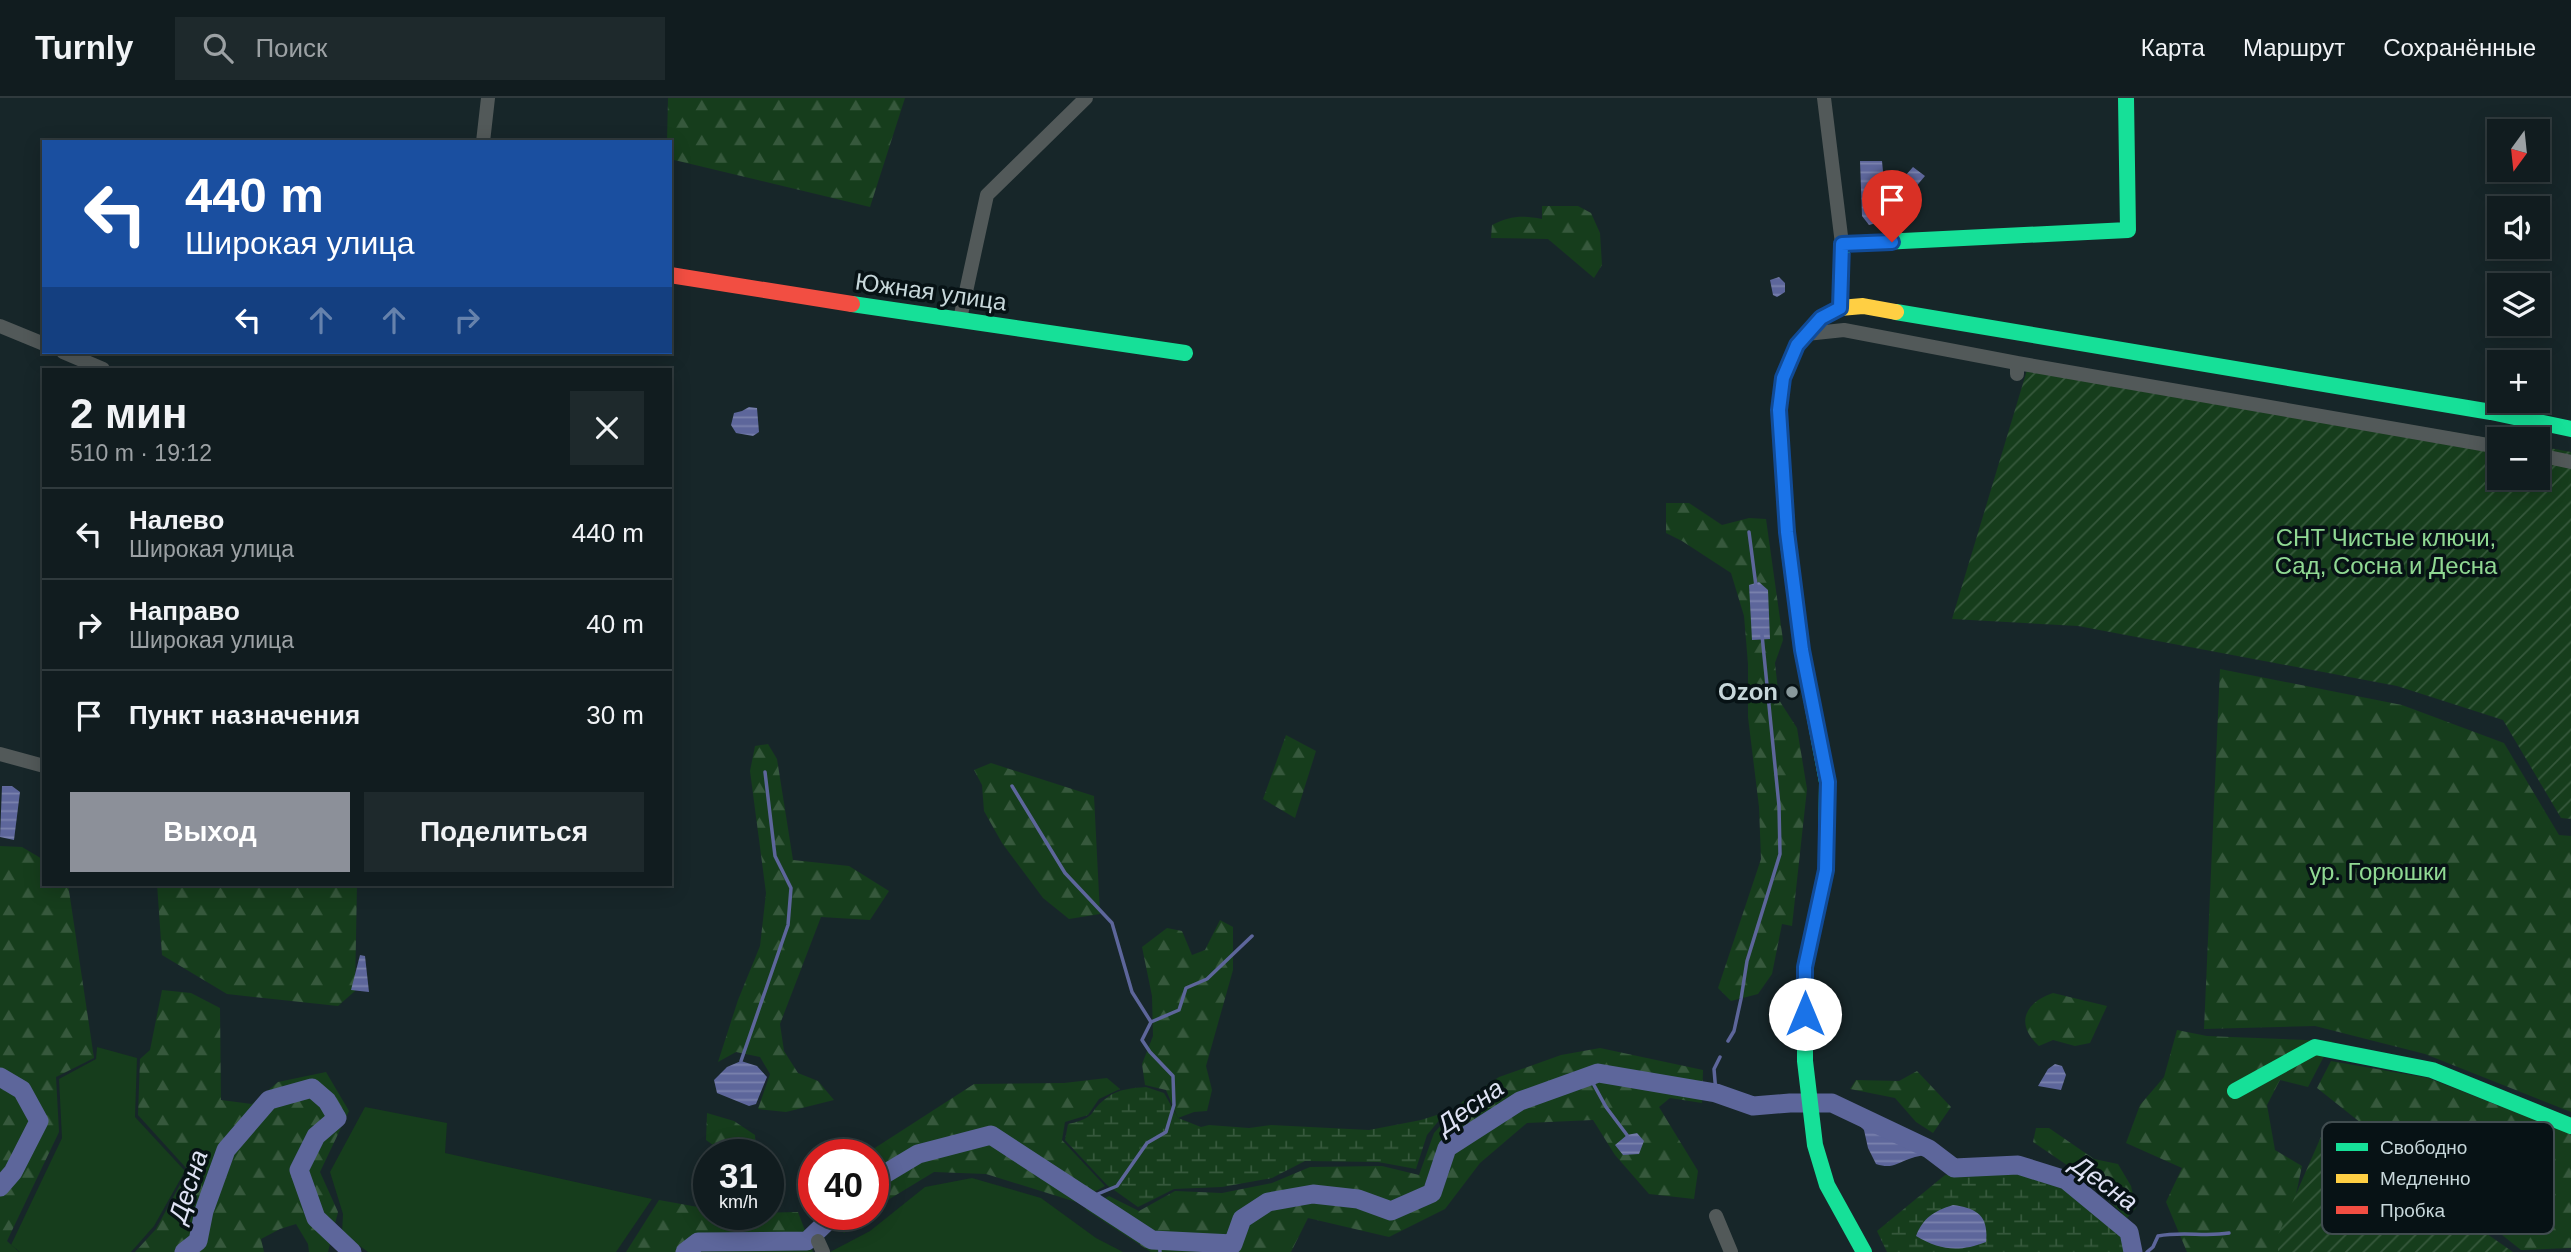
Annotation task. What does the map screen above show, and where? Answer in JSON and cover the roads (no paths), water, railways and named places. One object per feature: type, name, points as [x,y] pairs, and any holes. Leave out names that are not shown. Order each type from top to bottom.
[{"type":"street","points":[[483,140],[488,98]]},
{"type":"street","points":[[960,319],[987,195],[1086,98]]},
{"type":"street","points":[[1824,98],[1842,244],[1840,308]]},
{"type":"street","points":[[1842,244],[2128,230],[2126,98]]},
{"type":"street","name":"Южная улица","points":[[672,275],[1185,353]]},
{"type":"street","points":[[1864,1252],[1827,1185],[1815,1145],[1804,1061],[1805,967],[1826,870],[1828,782],[1802,650],[1788,545],[1779,410],[1783,378],[1797,345],[1806,334],[1821,318],[1840,308],[1873,307],[2491,412],[2571,429]]},
{"type":"street","points":[[0,326],[42,343]]},
{"type":"street","points":[[1806,334],[1844,330],[2017,368],[2487,445]]},
{"type":"street","points":[[68,354],[101,368]]},
{"type":"street","points":[[2550,458],[2571,462]]},
{"type":"street","points":[[0,754],[42,765]]},
{"type":"street","points":[[2235,1091],[2315,1047],[2432,1070],[2571,1126]]},
{"type":"street","points":[[1716,1216],[1731,1252]]},
{"type":"water","points":[[1860,161],[1882,161],[1885,192],[1890,193],[1913,167],[1925,176],[1893,212],[1869,225],[1862,216]]},
{"type":"water","points":[[1779,277],[1785,283],[1785,292],[1777,297],[1773,295],[1770,280]]},
{"type":"water","points":[[749,407],[757,408],[759,432],[753,436],[736,433],[731,425],[734,413]]},
{"type":"water","points":[[1759,582],[1768,590],[1770,639],[1752,640],[1749,585]]},
{"type":"water","points":[[2,786],[12,786],[20,792],[14,840],[0,837]]},
{"type":"water","points":[[360,955],[365,956],[369,992],[351,990]]},
{"type":"water","points":[[741,1061],[757,1066],[767,1077],[756,1104],[749,1106],[717,1093],[714,1080],[727,1067]]},
{"type":"water","points":[[2055,1064],[2062,1066],[2066,1075],[2061,1090],[2038,1086],[2048,1069]]},
{"type":"water","points":[[1841,1107],[1929,1149],[1932,1153],[1893,1165],[1876,1164],[1868,1148],[1864,1130]]},
{"type":"water","points":[[1637,1133],[1644,1141],[1639,1154],[1623,1155],[1615,1145],[1627,1135]]},
{"type":"water","points":[[1953,1205],[1969,1208],[1980,1215],[1985,1226],[1986,1242],[1951,1248],[1934,1245],[1916,1236],[1930,1216]]},
{"type":"waterway","points":[[1749,532],[1756,586]]},
{"type":"waterway","points":[[1728,1041],[1734,1031],[1747,961],[1780,854],[1779,806],[1762,635]]},
{"type":"waterway","points":[[741,1061],[788,925],[791,888],[775,856],[765,772]]},
{"type":"waterway","points":[[1012,786],[1065,873],[1112,923],[1132,992],[1151,1022]]},
{"type":"waterway","points":[[1088,1198],[1117,1186],[1147,1143],[1166,1132],[1174,1105],[1173,1076],[1142,1040],[1151,1022],[1179,1010],[1186,988],[1207,979],[1252,936]]},
{"type":"waterway","points":[[1716,1093],[1714,1069],[1720,1057]]},
{"type":"waterway","name":"Десна","points":[[889,1171],[918,1154],[991,1135],[1152,1240],[1233,1244],[1242,1219],[1268,1202],[1313,1194],[1358,1199],[1391,1211],[1432,1193],[1447,1148],[1520,1101],[1598,1073],[1716,1093],[1753,1106],[1832,1103],[1929,1149],[1954,1168],[2018,1165],[2066,1180],[2129,1232],[2133,1252]]},
{"type":"waterway","points":[[1589,1076],[1606,1107],[1627,1135]]},
{"type":"waterway","name":"Десна","points":[[0,1077],[22,1090],[39,1121],[13,1172],[0,1187]]},
{"type":"waterway","name":"Десна","points":[[184,1252],[198,1241],[204,1211],[226,1150],[269,1100],[312,1088],[327,1101],[337,1118],[316,1136],[299,1170],[316,1218],[352,1252]]},
{"type":"waterway","name":"Десна","points":[[685,1252],[698,1242],[807,1241],[818,1230]]},
{"type":"waterway","points":[[2147,1252],[2153,1247],[2158,1236],[2229,1233]]},
{"type":"waterway","points":[[1159,1238],[1160,1252]]},
{"type":"place","name":"Ozon","points":[[1792,692]]},
{"type":"park label","name":"СНТ Чистые ключи, Сад, Сосна и Десна","points":[[2386,552]]},
{"type":"park label","name":"ур. Горюшки","points":[[2378,872]]}]
